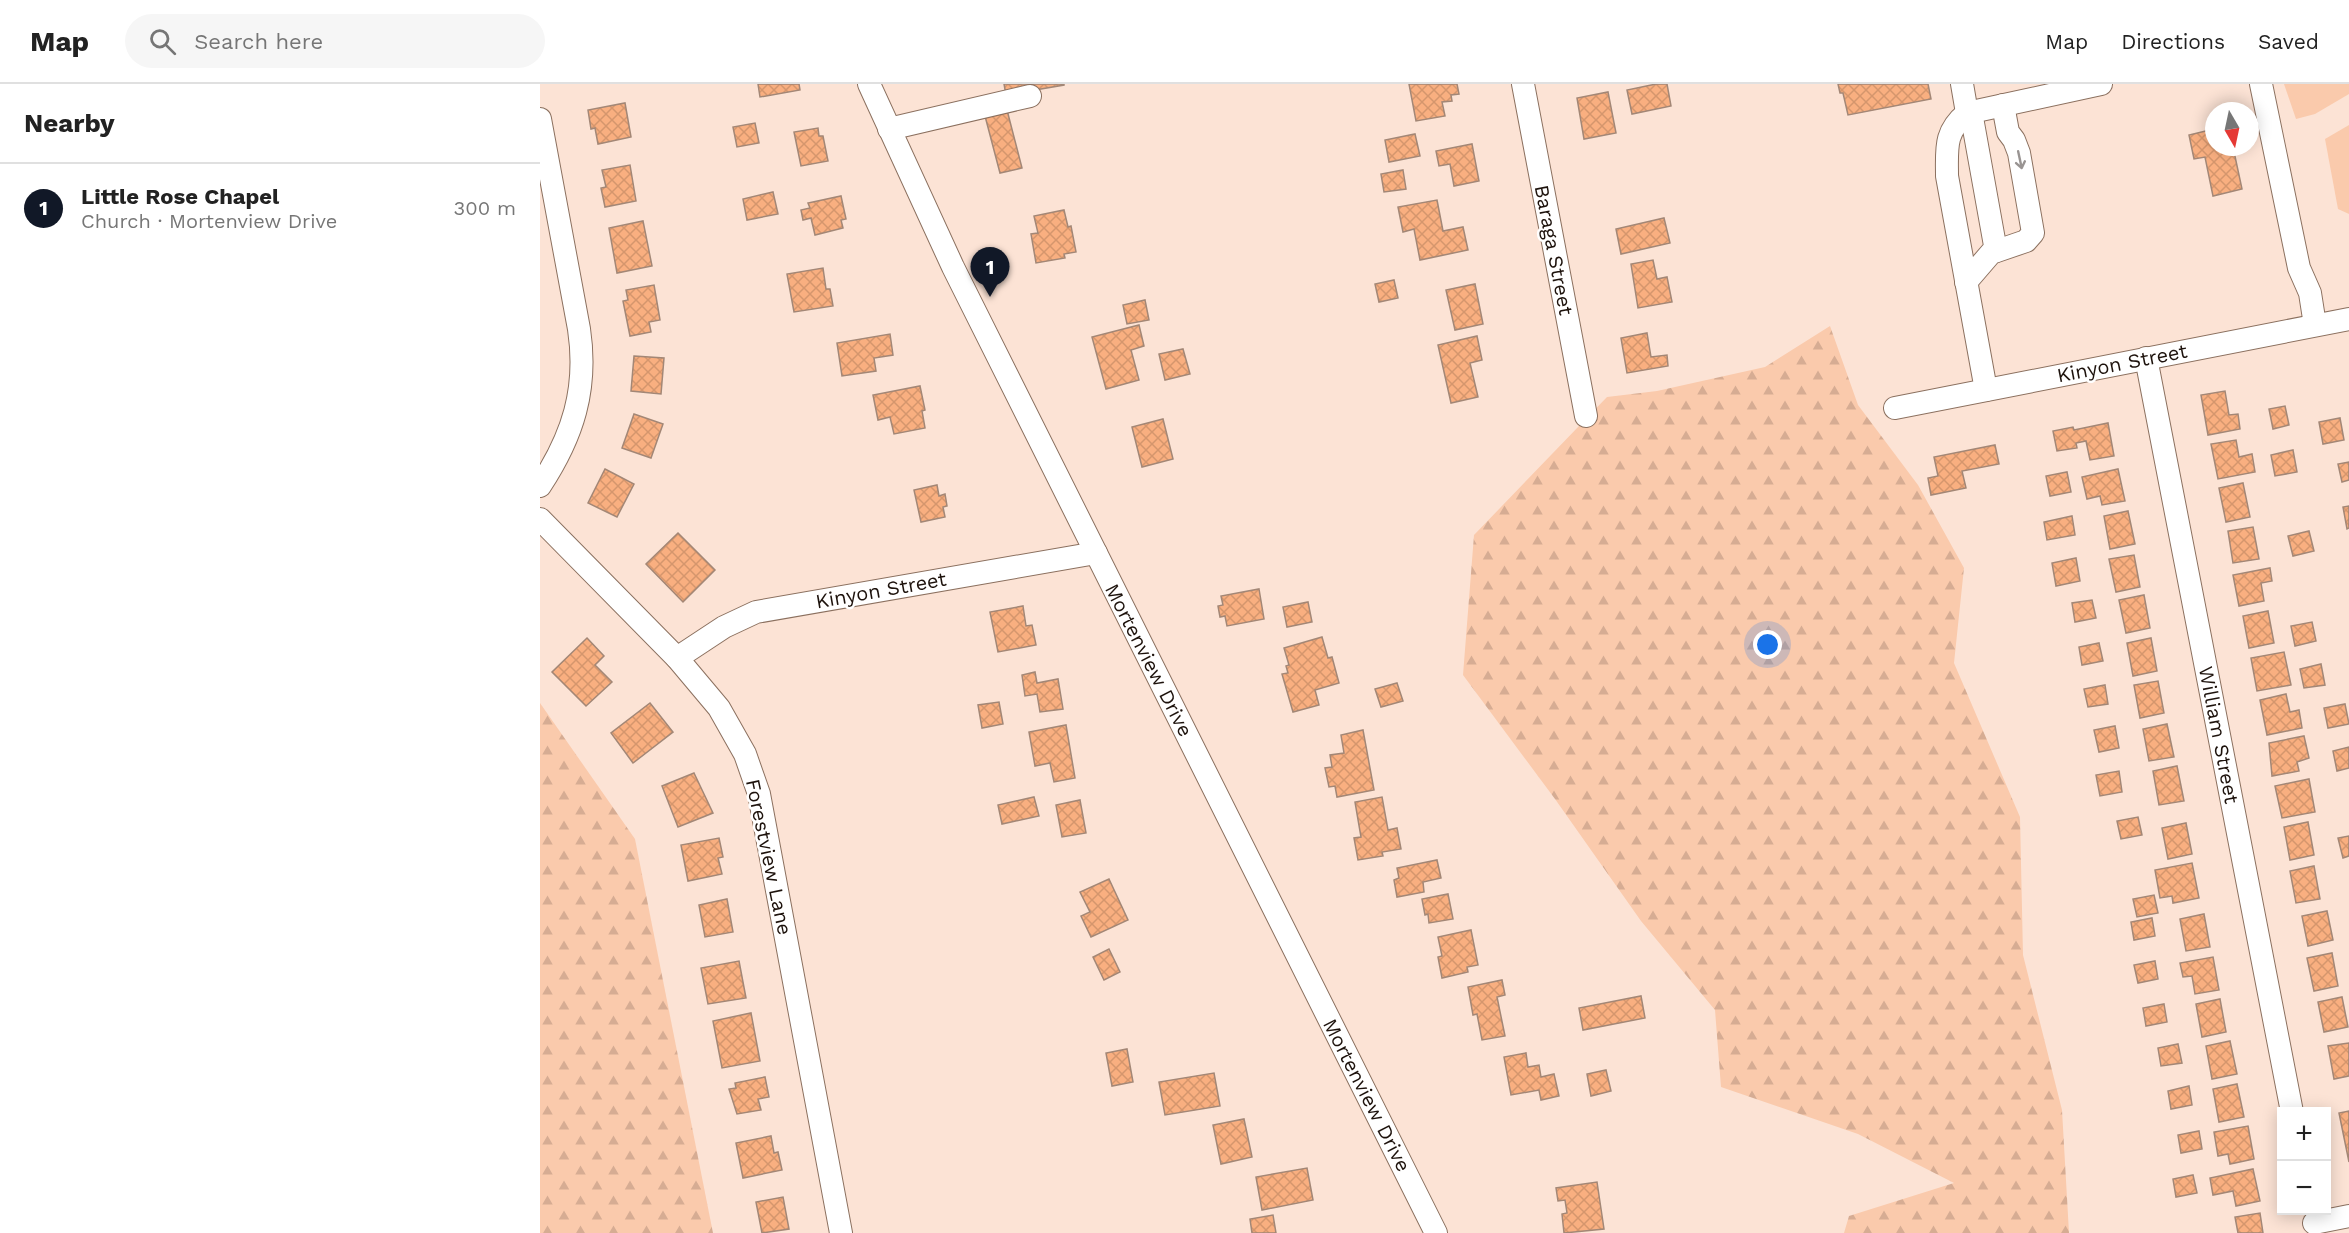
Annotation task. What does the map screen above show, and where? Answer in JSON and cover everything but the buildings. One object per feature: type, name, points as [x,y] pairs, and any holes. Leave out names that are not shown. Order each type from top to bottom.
[{"type":"street","name":"Mortenview Drive","points":[[869,84],[953,267],[1436,1233]]},
{"type":"street","name":"Baraga Street","points":[[1523,84],[1586,416]]},
{"type":"street","points":[[1962,84],[1996,251]]},
{"type":"street","points":[[2261,84],[2299,268],[2310,293],[2315,325]]},
{"type":"street","points":[[1986,390],[1947,176],[1947,145],[1954,124],[1969,112],[2013,97],[2087,86]]},
{"type":"street","points":[[889,129],[1030,96]]},
{"type":"street","points":[[1966,282],[1990,253],[2026,241],[2033,232],[2019,153],[2008,132],[2013,97]]},
{"type":"street","points":[[540,119],[579,329],[583,363],[580,394],[571,432],[540,486]]},
{"type":"street","name":"Kinyon Street","points":[[1895,408],[2349,319]]},
{"type":"street","name":"William Street","points":[[2146,358],[2291,1107]]},
{"type":"street","name":"Forestview Lane","points":[[540,519],[677,658],[720,711],[745,754],[759,794],[842,1233]]},
{"type":"street","name":"Kinyon Street","points":[[677,658],[724,627],[756,612],[1096,553]]},
{"type":"street","points":[[2314,1222],[2349,1216]]},
{"type":"green space","points":[[2284,84],[2349,84],[2349,94],[2315,114],[2296,119]]},
{"type":"green space","points":[[2349,125],[2349,214],[2338,209],[2325,139]]},
{"type":"green space","points":[[1830,326],[1858,405],[1918,485],[1964,568],[1954,663],[2020,817],[2023,955],[2062,1110],[2069,1233],[1844,1233],[1849,1216],[1954,1183],[1858,1134],[1721,1087],[1715,1010],[1641,921],[1555,799],[1463,675],[1474,535],[1607,397],[1657,391],[1765,367]]},
{"type":"green space","points":[[540,703],[635,839],[713,1233],[540,1233]]},
{"type":"place","name":"Little Rose Chapel","points":[[990,297]]}]
